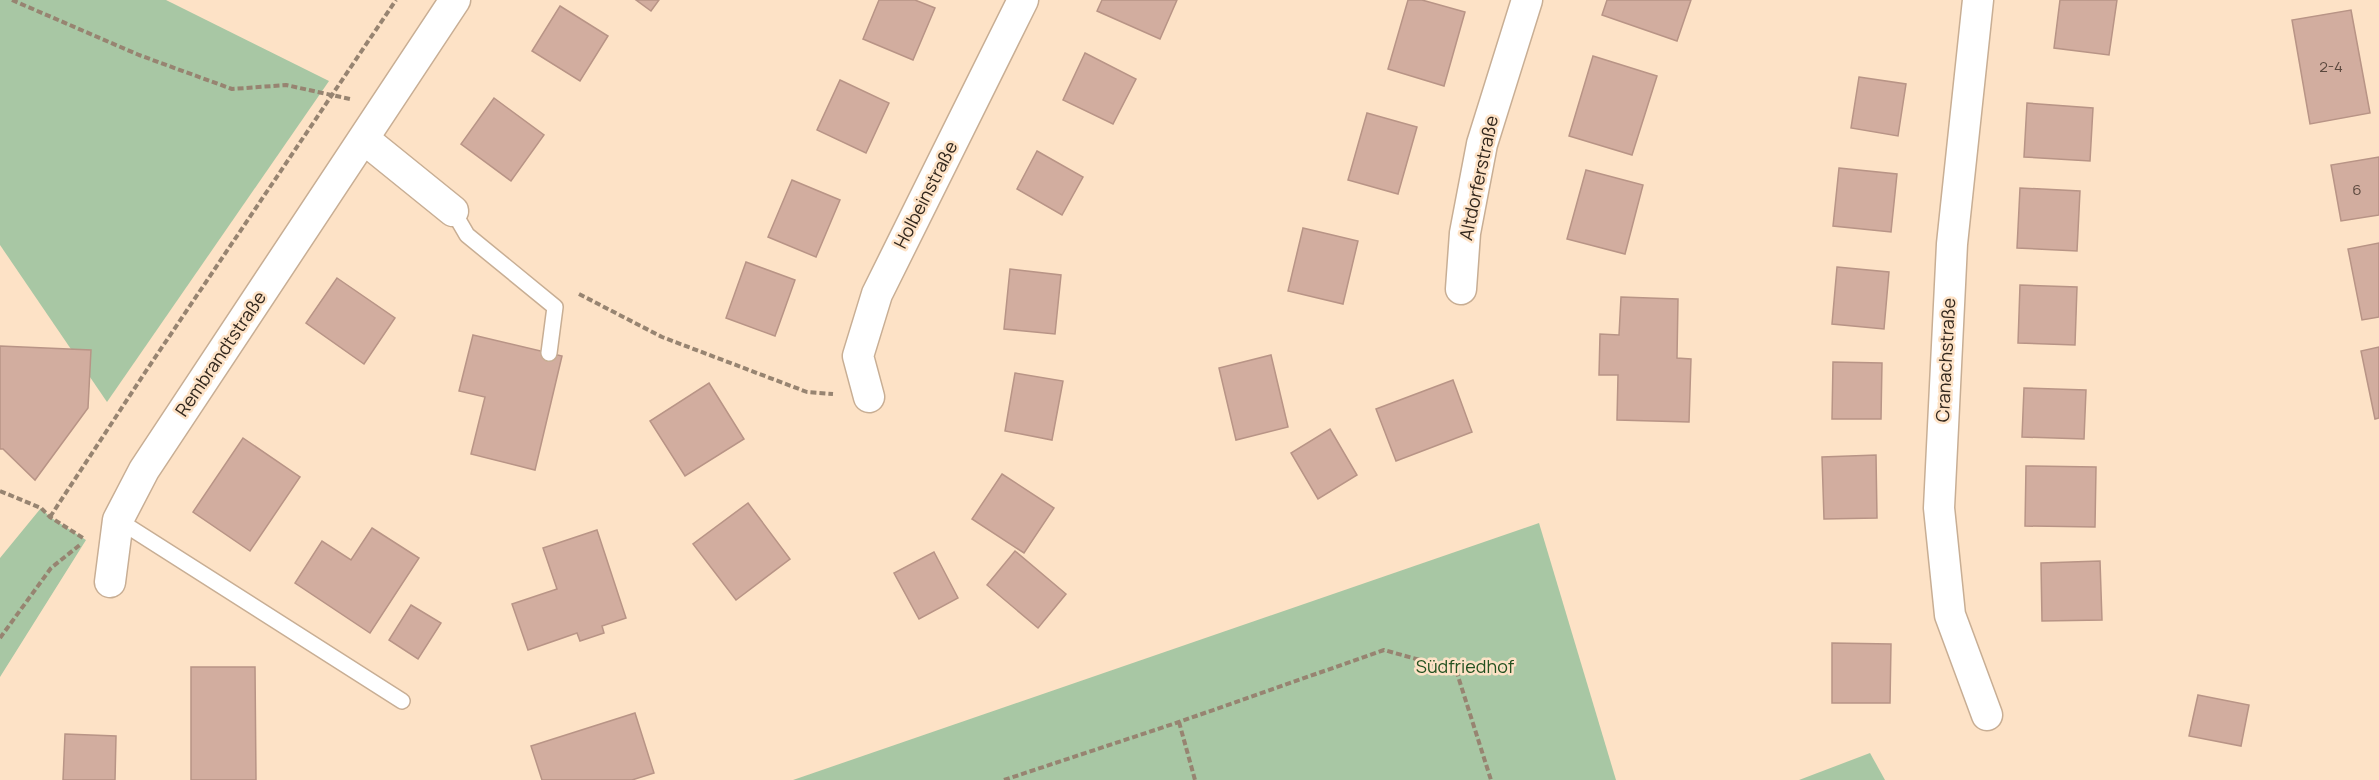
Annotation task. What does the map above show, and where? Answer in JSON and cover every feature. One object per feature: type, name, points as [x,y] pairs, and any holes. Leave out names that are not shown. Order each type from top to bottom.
[{"type":"street","name":"Rembrandtstraße","points":[[110,582],[117,520],[144,470],[455,0]]},
{"type":"street","name":"Holbeinstraße","points":[[869,397],[858,356],[877,294],[1023,0]]},
{"type":"street","name":"Altdorferstraße","points":[[1461,289],[1466,233],[1482,144],[1527,0]]},
{"type":"street","name":"Cranachstraße","points":[[1978,0],[1952,244],[1939,508],[1950,615],[1988,715]]},
{"type":"street","points":[[364,139],[453,212]]},
{"type":"lane","points":[[453,212],[467,235],[555,308],[549,353]]},
{"type":"lane","points":[[117,520],[402,701]]},
{"type":"path","points":[[12,0],[139,56],[232,89],[286,86],[333,94],[383,109]]},
{"type":"path","points":[[50,517],[396,0]]},
{"type":"path","points":[[572,291],[662,337],[807,392],[869,397]]},
{"type":"path","points":[[0,491],[41,508],[50,517],[86,540],[51,568],[0,638]]},
{"type":"path","points":[[1004,780],[1384,650],[1456,670],[1491,780]]},
{"type":"path","points":[[1179,722],[1195,780]]},
{"type":"green space","points":[[0,0],[166,0],[329,81],[107,402],[0,245]]},
{"type":"green space","points":[[41,508],[50,517],[86,540],[0,677],[0,558]]},
{"type":"green space","name":"Südfriedhof","points":[[1539,523],[1616,780],[793,780]]},
{"type":"green space","points":[[1870,753],[1885,780],[1799,780]]},
{"type":"building","points":[[636,0],[659,0],[651,11]]},
{"type":"building","points":[[879,0],[915,0],[935,8],[913,60],[863,39]]},
{"type":"building","points":[[1102,0],[1177,0],[1160,39],[1097,11]]},
{"type":"building","points":[[1408,0],[1422,0],[1465,12],[1444,86],[1388,69]]},
{"type":"building","points":[[1607,0],[1691,0],[1677,41],[1602,15]]},
{"type":"building","points":[[2060,0],[2117,0],[2109,55],[2054,48]]},
{"type":"building","points":[[560,6],[608,36],[580,81],[532,51]]},
{"type":"building","points":[[2351,10],[2370,113],[2310,124],[2292,20]]},
{"type":"building","points":[[1085,53],[1136,79],[1113,124],[1063,100]]},
{"type":"building","points":[[1593,56],[1657,76],[1632,155],[1569,136]]},
{"type":"building","points":[[1859,77],[1906,84],[1898,136],[1851,128]]},
{"type":"building","points":[[840,80],[889,103],[866,153],[817,130]]},
{"type":"building","points":[[494,98],[544,135],[511,181],[461,144]]},
{"type":"building","points":[[2027,103],[2093,108],[2090,161],[2024,157]]},
{"type":"building","points":[[1367,113],[1417,127],[1398,194],[1348,180]]},
{"type":"building","points":[[1037,151],[1083,177],[1062,215],[1017,189]]},
{"type":"building","points":[[2379,157],[2379,215],[2341,221],[2331,165]]},
{"type":"building","points":[[1839,168],[1897,174],[1891,232],[1833,226]]},
{"type":"building","points":[[1586,170],[1643,185],[1625,254],[1567,239]]},
{"type":"building","points":[[792,180],[840,200],[816,257],[768,237]]},
{"type":"building","points":[[2020,188],[2080,191],[2077,251],[2017,248]]},
{"type":"building","points":[[1303,228],[1358,241],[1343,304],[1288,291]]},
{"type":"building","points":[[2379,243],[2379,317],[2362,320],[2348,249]]},
{"type":"building","points":[[746,262],[795,280],[775,336],[726,318]]},
{"type":"building","points":[[1837,267],[1889,272],[1884,329],[1832,324]]},
{"type":"building","points":[[1010,269],[1061,275],[1055,334],[1004,329]]},
{"type":"building","points":[[337,278],[395,318],[364,364],[306,323]]},
{"type":"building","points":[[2020,285],[2077,287],[2075,345],[2018,343]]},
{"type":"building","points":[[1621,297],[1678,299],[1677,358],[1691,359],[1689,422],[1617,420],[1618,375],[1599,375],[1600,334],[1619,335]]},
{"type":"building","points":[[473,335],[562,356],[535,470],[471,454],[485,397],[459,391]]},
{"type":"building","points":[[0,346],[91,350],[88,408],[35,480],[3,449],[0,449]]},
{"type":"building","points":[[2379,347],[2379,418],[2375,419],[2361,351]]},
{"type":"building","points":[[1271,355],[1288,427],[1236,440],[1219,368]]},
{"type":"building","points":[[1833,362],[1882,363],[1881,419],[1832,419]]},
{"type":"building","points":[[1015,373],[1063,381],[1052,440],[1005,431]]},
{"type":"building","points":[[1453,380],[1472,432],[1396,461],[1376,409]]},
{"type":"building","points":[[709,383],[744,439],[685,476],[650,421]]},
{"type":"building","points":[[2024,388],[2086,390],[2084,439],[2022,437]]},
{"type":"building","points":[[1330,429],[1357,475],[1318,499],[1291,453]]},
{"type":"building","points":[[243,438],[300,477],[250,551],[193,512]]},
{"type":"building","points":[[1876,455],[1877,518],[1824,519],[1822,457]]},
{"type":"building","points":[[2026,466],[2096,467],[2095,527],[2025,526]]},
{"type":"building","points":[[1002,474],[1054,508],[1024,553],[972,519]]},
{"type":"building","points":[[748,503],[790,559],[736,600],[693,544]]},
{"type":"building","points":[[372,528],[419,558],[370,633],[295,583],[322,541],[351,560]]},
{"type":"building","points":[[597,530],[626,618],[602,626],[604,633],[580,641],[577,633],[528,650],[512,604],[557,589],[543,548]]},
{"type":"building","points":[[1015,551],[1066,594],[1038,628],[987,585]]},
{"type":"building","points":[[934,552],[958,598],[919,619],[894,573]]},
{"type":"building","points":[[2100,561],[2102,620],[2042,621],[2041,563]]},
{"type":"building","points":[[411,605],[441,623],[418,659],[389,640]]},
{"type":"building","points":[[1832,643],[1891,644],[1890,703],[1832,703]]},
{"type":"building","points":[[191,667],[255,667],[256,780],[191,780]]},
{"type":"building","points":[[2198,695],[2249,705],[2241,746],[2189,736]]},
{"type":"building","points":[[635,713],[654,773],[632,780],[542,780],[531,746]]},
{"type":"building","points":[[65,734],[116,736],[115,780],[63,780]]}]
